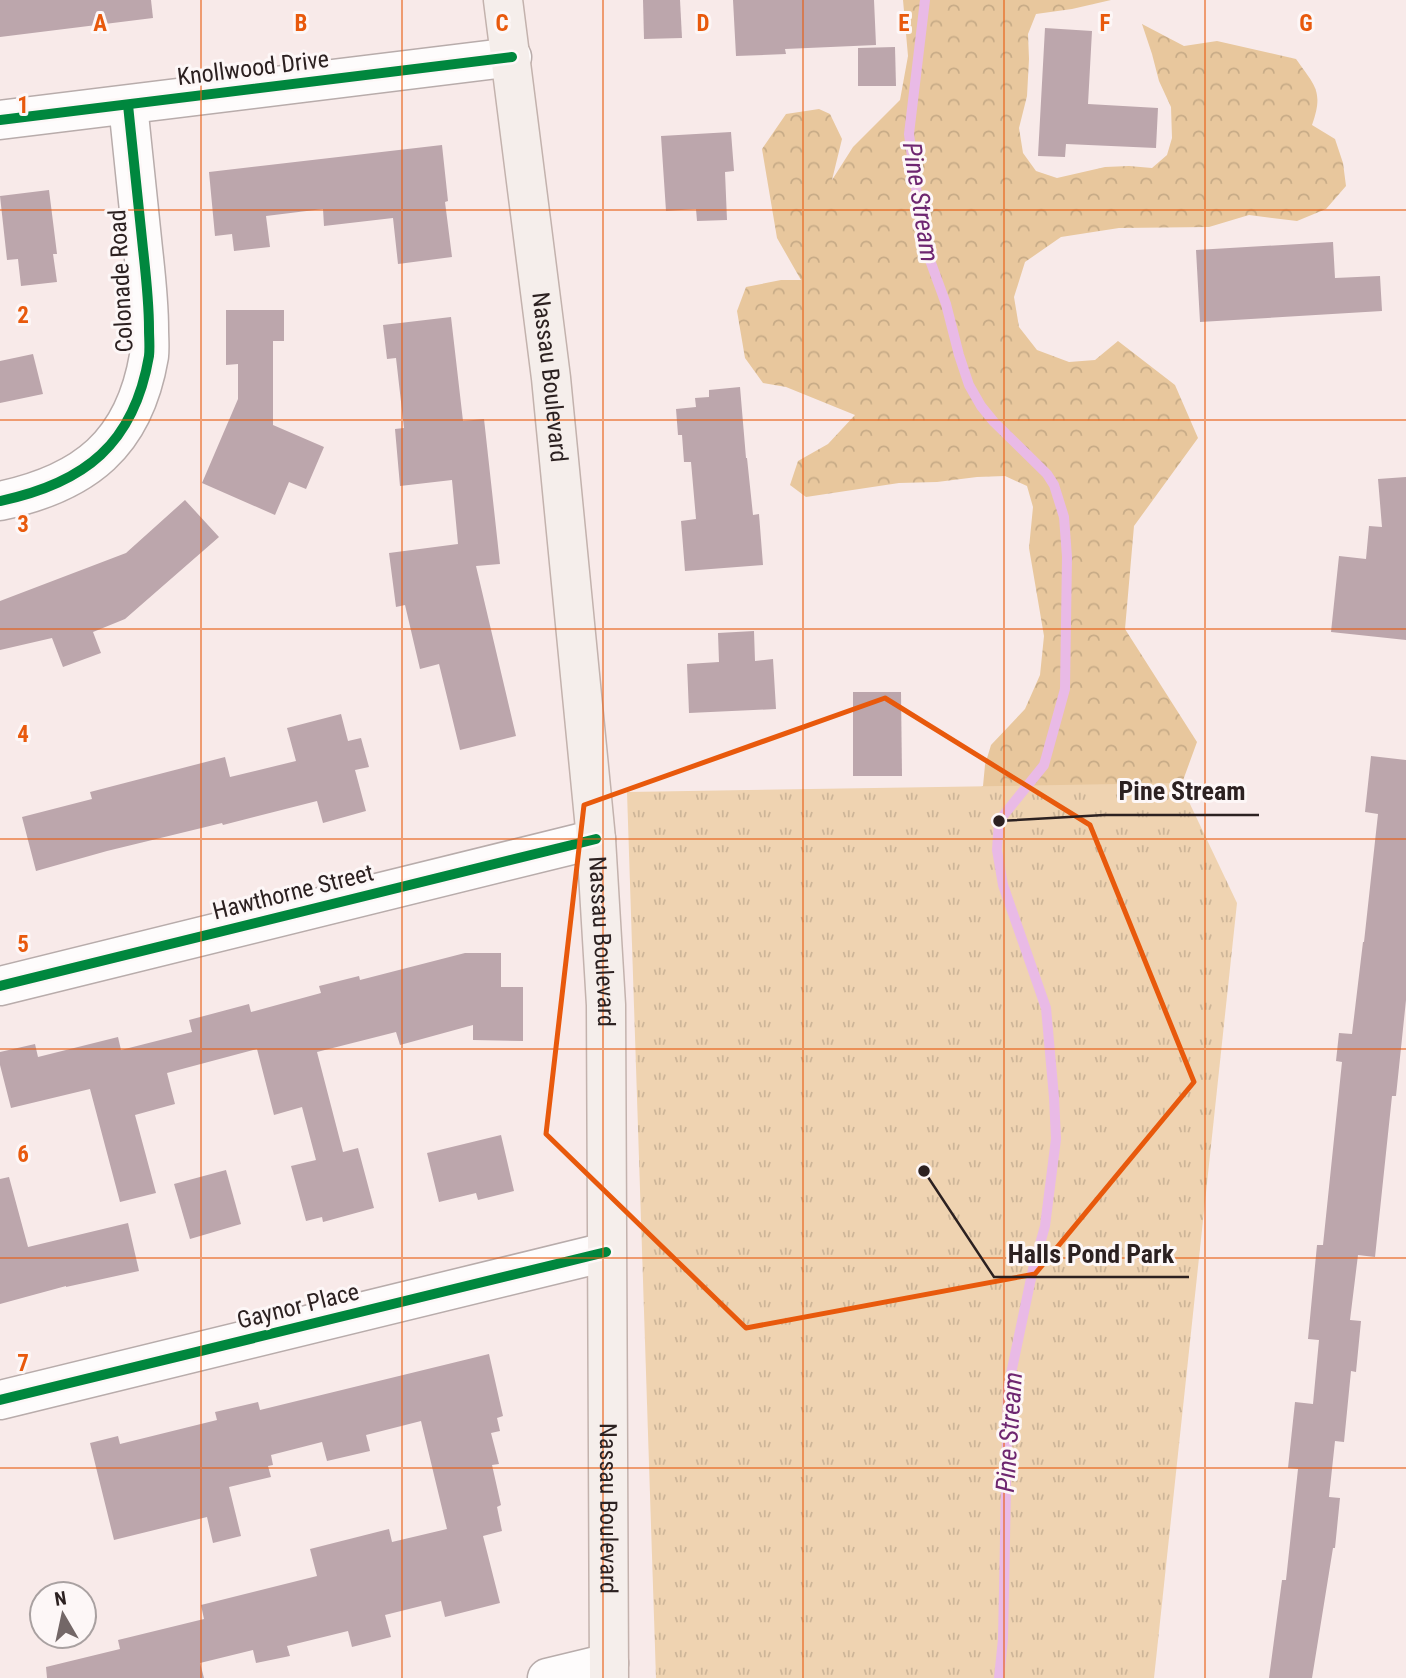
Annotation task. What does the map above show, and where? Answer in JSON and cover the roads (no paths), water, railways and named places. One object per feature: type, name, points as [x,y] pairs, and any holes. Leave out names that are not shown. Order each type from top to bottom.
[{"type":"main road","name":"Nassau Boulevard","points":[[503,0],[551,379],[596,838],[606,1005],[609,1670]]},
{"type":"street","name":"Knollwood Drive","points":[[0,120],[512,57]]},
{"type":"street","name":"Colonade Road","points":[[0,501],[23,496],[67,479],[90,464],[124,428],[137,400],[149,354],[149,308],[128,105]]},
{"type":"street","name":"Hawthorne Street","points":[[0,986],[596,838]]},
{"type":"street","name":"Gaynor Place","points":[[0,1401],[606,1252]]},
{"type":"street","points":[[547,1678],[609,1670]]},
{"type":"waterway","name":"Pine Stream","points":[[925,0],[909,134],[923,241],[946,304],[969,385],[994,422],[1047,474],[1054,485],[1064,517],[1067,557],[1065,689],[1044,765],[999,821],[997,850],[1003,885],[1046,1008],[1056,1139],[1045,1226],[1033,1269],[1008,1388],[1003,1639],[999,1678]]},
{"type":"place","name":"Pine Stream","points":[[999,821]]},
{"type":"place","name":"Halls Pond Park","points":[[924,1171]]}]
